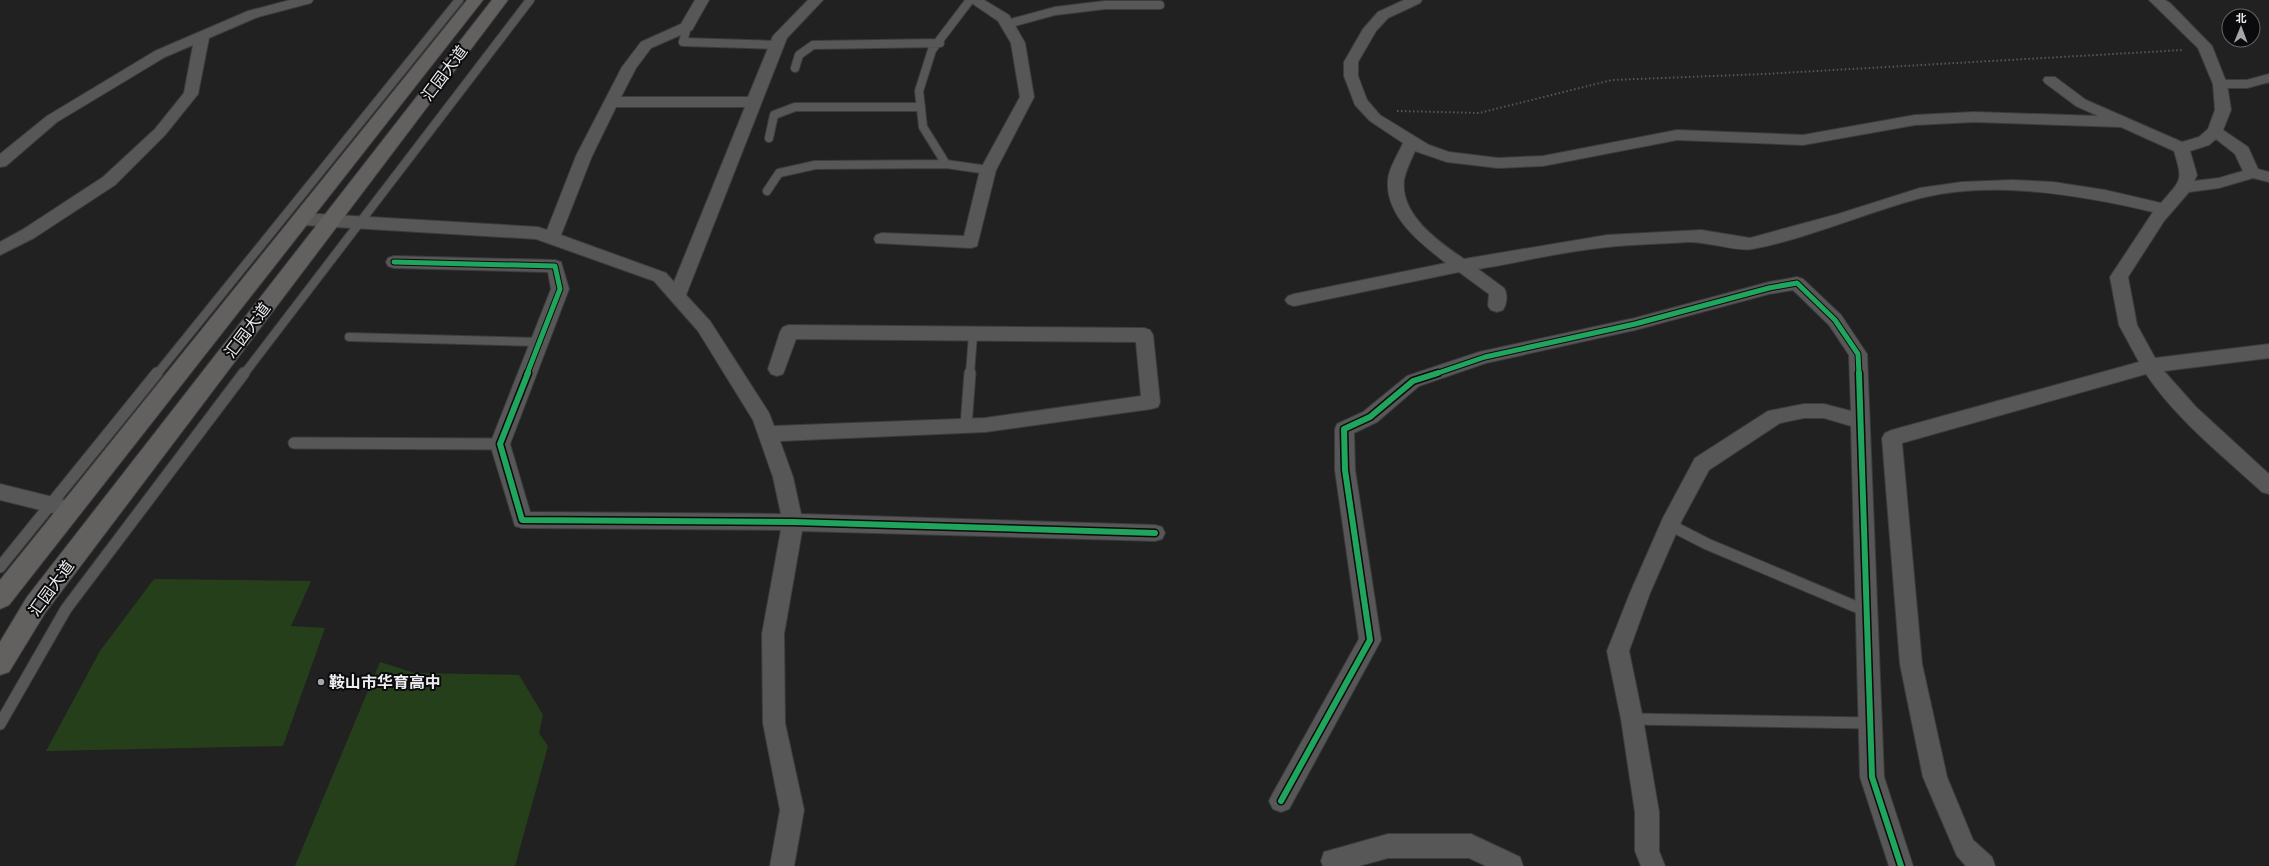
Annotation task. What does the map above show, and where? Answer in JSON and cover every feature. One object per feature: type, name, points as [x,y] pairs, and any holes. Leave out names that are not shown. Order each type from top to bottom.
[{"type":"main road","name":"汇园大道","points":[[1,594],[129,437],[475,0]]},
{"type":"main road","name":"汇园大道","points":[[0,664],[36,605],[500,0]]},
{"type":"street","points":[[0,162],[52,119],[160,54],[253,14],[306,0]]},
{"type":"street","points":[[552,237],[584,156],[628,68],[646,45],[688,27],[702,0]]},
{"type":"street","points":[[677,296],[780,36],[816,0]]},
{"type":"street","points":[[882,239],[971,242],[988,170],[1027,97],[1018,43],[1004,18],[974,0]]},
{"type":"street","points":[[1415,0],[1384,15],[1370,29],[1351,62],[1354,83],[1360,102],[1374,118],[1423,149],[1447,157],[1498,162],[1543,161],[1677,135],[1803,140],[1915,120],[1974,117],[2123,122]]},
{"type":"street","points":[[2050,80],[2081,103],[2181,148],[2204,140],[2215,131],[2223,110],[2220,84],[2206,48],[2166,6],[2156,0]]},
{"type":"street","points":[[0,249],[28,234],[109,181],[160,132],[191,94],[202,36]]},
{"type":"street","points":[[611,102],[754,102]]},
{"type":"street","points":[[2215,131],[2242,151],[2252,173]]},
{"type":"street","points":[[1410,142],[1396,180],[1397,194],[1402,208],[1426,238],[1460,266],[1486,282],[1498,292],[1497,306]]},
{"type":"street","points":[[2181,148],[2189,175],[2184,187],[2165,209],[2119,277],[2128,324],[2149,366],[2200,424],[2269,486]]},
{"type":"street","points":[[2184,187],[2228,182],[2252,173],[2269,178]]},
{"type":"street","points":[[1294,300],[1460,266],[1607,241],[1701,236],[1750,244],[1843,218],[1920,193],[1962,187],[2012,185],[2053,187],[2104,195],[2165,209]]},
{"type":"street","points":[[302,219],[538,232],[660,277],[704,326],[762,418],[783,477],[793,522],[773,634],[774,723],[792,810],[782,866]]},
{"type":"street","points":[[394,262],[555,266],[560,289],[500,444],[522,520],[793,522],[1155,533]]},
{"type":"street","points":[[1281,802],[1370,640],[1345,470],[1344,429],[1370,417],[1413,380],[1485,357],[1635,324],[1769,288],[1797,283],[1835,320],[1858,354],[1872,777],[1900,866]]},
{"type":"street","points":[[768,434],[985,426],[1151,402],[1144,335],[789,332],[777,369]]},
{"type":"street","points":[[1983,866],[1965,848],[1935,777],[1912,671],[1892,438],[2149,366],[2269,351]]},
{"type":"street","points":[[1653,866],[1647,851],[1647,812],[1632,718],[1618,651],[1640,593],[1670,525],[1702,464],[1776,416],[1804,411],[1824,411],[1860,421]]},
{"type":"street","points":[[0,492],[69,509]]},
{"type":"street","points":[[1333,861],[1388,846],[1471,846],[1511,866]]},
{"type":"lane","points":[[0,567],[459,0]]},
{"type":"lane","points":[[0,724],[66,609],[358,222],[530,0]]},
{"type":"lane","points":[[946,164],[922,127],[919,91],[932,50],[940,43],[970,0]]},
{"type":"lane","points":[[1007,24],[1055,11],[1091,7],[1160,6]]},
{"type":"lane","points":[[688,27],[682,42],[776,45]]},
{"type":"lane","points":[[795,68],[799,56],[813,45],[940,43]]},
{"type":"lane","points":[[2220,84],[2247,84],[2269,78]]},
{"type":"lane","points":[[769,138],[774,115],[796,107],[921,108]]},
{"type":"lane","points":[[768,191],[779,172],[815,165],[946,164],[988,170]]},
{"type":"lane","points":[[966,426],[974,334]]},
{"type":"lane","points":[[349,337],[539,342]]},
{"type":"lane","points":[[294,443],[500,444]]},
{"type":"lane","points":[[1670,525],[1707,544],[1866,611]]},
{"type":"lane","points":[[1632,718],[1870,723]]},
{"type":"path","points":[[1368,111],[1479,113],[1542,99],[1612,80],[1764,74],[2206,48]]},
{"type":"green space","points":[[154,579],[311,581],[291,626],[325,628],[283,746],[46,751],[100,651]]},
{"type":"green space","points":[[380,662],[415,673],[519,675],[543,715],[539,733],[548,746],[515,866],[295,866]]},
{"type":"cycle path","points":[[394,262],[555,266],[560,289],[500,444],[522,520],[793,522],[1155,533]]},
{"type":"cycle path","points":[[1281,801],[1370,640],[1345,470],[1344,429],[1370,417],[1413,381],[1485,357],[1635,324],[1769,288],[1797,283],[1835,320],[1858,354],[1872,777],[1901,866]]},
{"type":"place","name":"鞍山市华育高中","points":[[321,682]]}]
